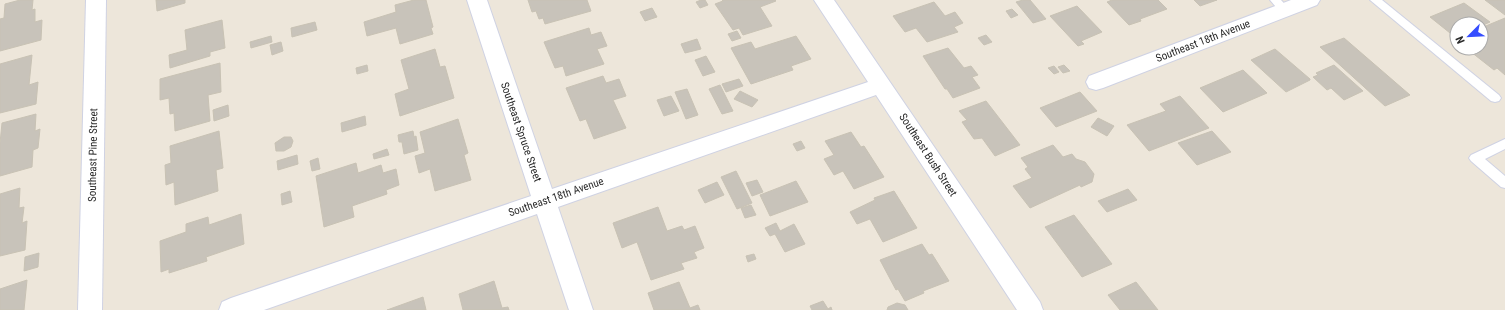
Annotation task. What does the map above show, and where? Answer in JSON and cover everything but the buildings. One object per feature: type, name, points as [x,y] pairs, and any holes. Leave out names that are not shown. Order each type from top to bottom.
[{"type":"street","name":"Southeast Pine Street","points":[[90,310],[96,0]]},
{"type":"street","name":"Southeast Spruce Street","points":[[477,0],[581,310]]},
{"type":"street","name":"Southeast Bush Street","points":[[824,0],[1031,310]]},
{"type":"street","name":"Southeast 18th Avenue","points":[[1096,82],[1280,5],[1310,0]]},
{"type":"street","name":"Southeast 18th Avenue","points":[[231,310],[882,85]]},
{"type":"lane","points":[[1375,0],[1495,98]]},
{"type":"lane","points":[[1505,144],[1475,158],[1505,184]]}]
